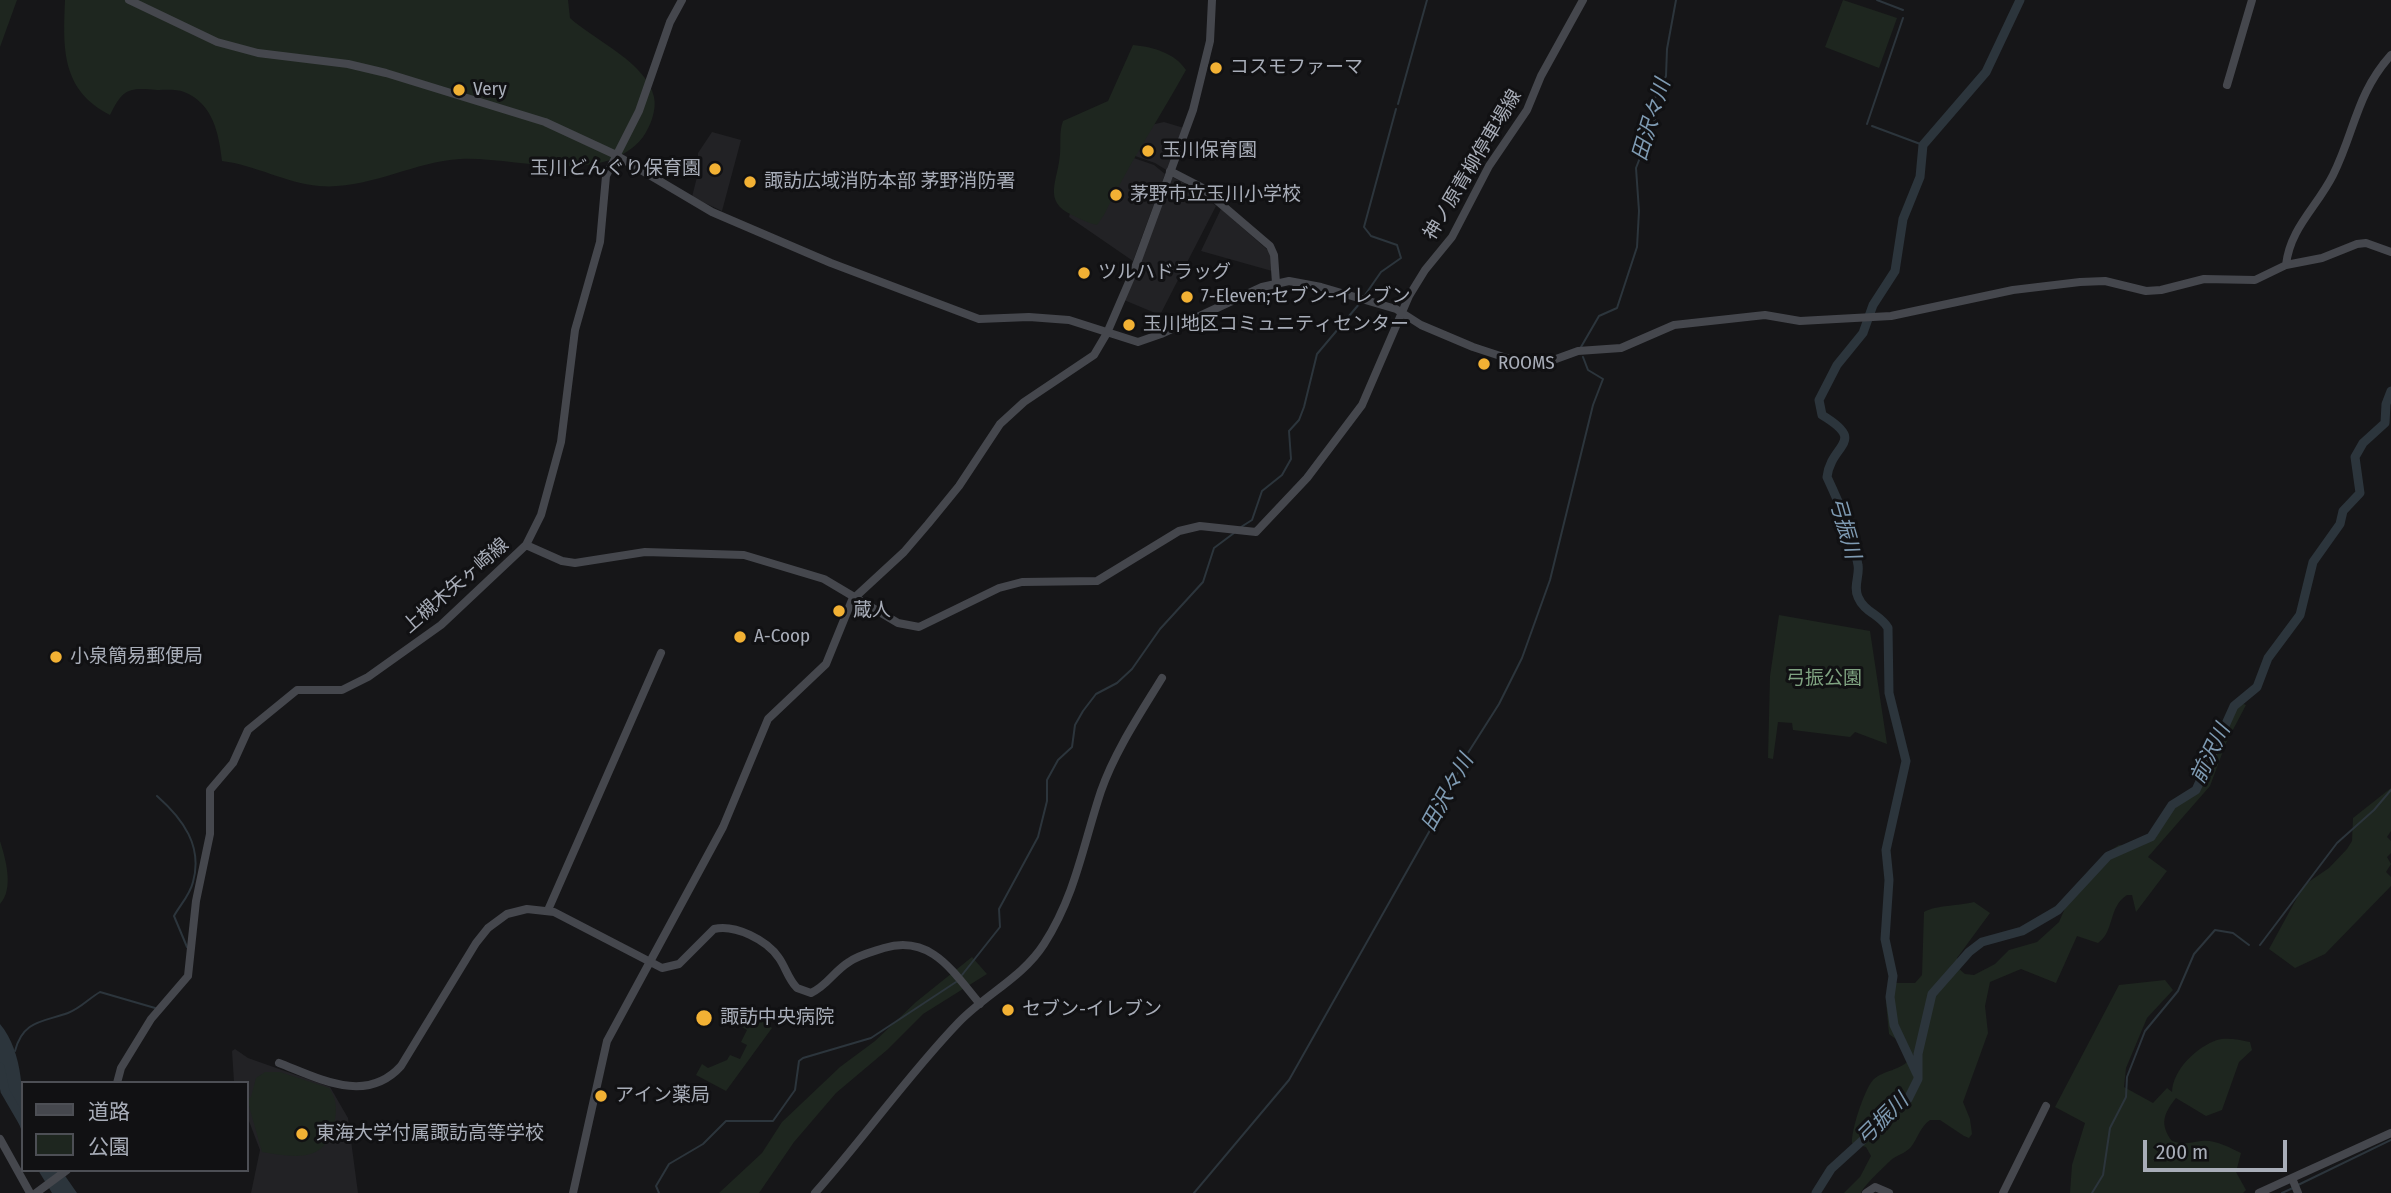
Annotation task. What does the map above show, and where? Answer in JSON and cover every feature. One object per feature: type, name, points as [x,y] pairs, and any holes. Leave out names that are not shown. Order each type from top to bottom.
[{"type":"street","points":[[130,0],[217,42],[258,53],[348,64],[386,73],[545,122],[614,155],[712,212],[949,309],[979,319],[1029,317],[1069,320],[1138,342],[1149,340],[1276,283],[1304,282],[1402,311],[1421,325],[1473,347],[1534,367],[1578,351],[1621,348],[1674,325],[1765,315],[1800,321],[1891,316],[2013,290],[2080,282],[2105,281],[2146,291],[2161,290],[2204,279],[2246,281],[2286,265],[2322,258],[2357,244],[2366,243],[2391,252]]},
{"type":"street","name":"上槻木矢ヶ崎線","points":[[118,1081],[121,1068],[151,1019],[188,976],[196,901],[208,845],[210,790],[233,763],[248,730],[297,690],[342,690],[368,677],[441,625],[526,545],[541,515],[561,442],[575,330],[600,242],[603,188],[614,155],[639,111],[670,22],[682,0]]},
{"type":"street","points":[[573,1193],[607,1041],[739,796],[762,730],[778,709],[826,664],[856,596],[920,533],[959,486],[983,445],[1011,412],[1094,355],[1107,333],[1135,268],[1203,77],[1210,41],[1212,0]]},
{"type":"street","name":"神ノ原青柳停車場線","points":[[526,545],[562,561],[575,563],[645,552],[744,555],[824,579],[898,623],[919,627],[999,588],[1022,582],[1097,581],[1178,531],[1200,526],[1256,532],[1307,478],[1362,405],[1402,311],[1425,270],[1452,237],[1489,166],[1527,110],[1541,76],[1583,0]]},
{"type":"street","points":[[2227,85],[2252,0]]},
{"type":"street","points":[[2286,265],[2287,251],[2297,229],[2334,172],[2364,92],[2391,55]]},
{"type":"street","points":[[1170,171],[1201,187],[1270,246],[1274,255],[1276,283]]},
{"type":"street","points":[[548,910],[661,653]]},
{"type":"street","points":[[815,1193],[943,1039],[979,1004],[1028,967],[1073,890],[1102,789],[1113,762],[1162,678]]},
{"type":"street","points":[[279,1063],[345,1087],[366,1086],[383,1080],[401,1066],[488,928],[517,911],[548,910],[622,945],[649,963],[662,968],[679,964],[706,934],[727,927],[767,946],[777,954],[792,983],[811,993],[823,987],[846,964],[889,947],[915,945],[933,952],[944,961],[979,1004]]},
{"type":"street","points":[[2003,1193],[2046,1106]]},
{"type":"street","points":[[2259,1193],[2391,1133]]},
{"type":"street","points":[[0,1139],[21,1171]]},
{"type":"street","points":[[22,1172],[35,1192],[64,1172]]},
{"type":"street","points":[[2292,1178],[2298,1193]]},
{"type":"street","points":[[1866,1193],[1875,1187],[1889,1193]]},
{"type":"shaded area","name":"玉川保育園","points":[[1164,122],[1184,128],[1168,171],[1155,163],[1087,139]]},
{"type":"shaded area","name":"玉川どんぐり保育園","points":[[712,132],[741,140],[722,211],[692,197],[698,173],[698,153]]},
{"type":"shaded area","name":"茅野市立玉川小学校","points":[[1099,146],[1154,165],[1165,174],[1133,261],[1069,217],[1086,147]]},
{"type":"shaded area","name":"茅野市立玉川小学校","points":[[1170,176],[1198,190],[1216,206],[1160,315],[1124,300]]},
{"type":"shaded area","name":"茅野市立玉川小学校","points":[[1221,209],[1270,252],[1272,271],[1201,251]]},
{"type":"shaded area","points":[[0,1024],[14,1048],[18,1062],[21,1129],[0,1076]]},
{"type":"shaded area","name":"東海大学付属諏訪高等学校","points":[[235,1049],[248,1058],[330,1087],[348,1118],[358,1193],[251,1193],[260,1150],[248,1119],[248,1081],[234,1081],[232,1051]]},
{"type":"shaded area","points":[[39,1172],[62,1172],[77,1193],[52,1193]]},
{"type":"green space","points":[[0,0],[17,0],[0,47]]},
{"type":"green space","points":[[65,0],[568,0],[570,18],[641,73],[654,97],[654,113],[643,137],[626,152],[605,162],[557,166],[460,159],[425,165],[355,184],[307,184],[222,161],[213,120],[202,104],[184,92],[133,90],[123,95],[110,115],[94,105],[82,93],[68,66],[64,35]]},
{"type":"green space","points":[[1843,0],[1897,18],[1879,68],[1825,47]]},
{"type":"green space","points":[[1133,45],[1163,52],[1176,59],[1186,70],[1097,225],[1063,209],[1054,197],[1062,125],[1063,121],[1108,101]]},
{"type":"green space","name":"弓振公園","points":[[1779,615],[1870,631],[1887,744],[1855,732],[1850,737],[1793,730],[1792,723],[1778,722],[1773,759],[1768,758],[1770,676]]},
{"type":"green space","points":[[2239,702],[2246,705],[2226,743],[2210,786],[2148,857],[2167,871],[2136,912],[2132,895],[2127,895],[2117,906],[2107,932],[2098,943],[2077,936],[2056,983],[2021,969],[1990,982],[1985,1006],[1988,1033],[1963,1102],[1970,1119],[1972,1134],[1969,1138],[1940,1120],[1930,1120],[1921,1129],[1911,1147],[1891,1160],[1861,1193],[1844,1193],[1860,1177],[1871,1156],[1866,1147],[1852,1143],[1856,1120],[1866,1092],[1873,1080],[1902,1066],[1911,1058],[1904,1045],[1889,1034],[1886,1002],[1892,983],[1915,983],[1922,975],[1924,912],[1974,902],[1990,913],[1957,958],[1958,968],[1965,974],[1974,975],[1995,964],[2009,950],[2037,942],[2059,922],[2069,899],[2093,875],[2107,853],[2119,845],[2133,846],[2150,838],[2178,804],[2200,785]]},
{"type":"green space","points":[[2391,788],[2391,831],[2387,837],[2391,841],[2391,853],[2387,857],[2391,864],[2386,872],[2391,877],[2391,886],[2325,954],[2295,968],[2269,949],[2304,885],[2329,868],[2347,849],[2352,841],[2353,818]]},
{"type":"green space","points":[[0,841],[8,882],[0,904]]},
{"type":"green space","points":[[972,957],[987,974],[923,1014],[887,1050],[836,1093],[794,1142],[759,1193],[719,1193],[762,1153],[782,1122],[840,1067],[875,1041],[916,1002]]},
{"type":"green space","points":[[2165,980],[2173,990],[2147,1018],[2126,1068],[2124,1087],[2153,1103],[2167,1088],[2172,1092],[2173,1083],[2181,1067],[2194,1053],[2209,1043],[2221,1039],[2250,1042],[2252,1050],[2239,1062],[2222,1110],[2206,1116],[2176,1098],[2168,1109],[2164,1124],[2172,1141],[2211,1141],[2241,1153],[2236,1172],[2246,1190],[2243,1193],[2070,1193],[2072,1165],[2085,1123],[2055,1107],[2119,985]]},
{"type":"green space","points":[[744,1006],[772,1028],[726,1091],[696,1075],[702,1064],[708,1068],[727,1060],[730,1055],[740,1059],[747,1045],[741,1042],[747,1030],[737,1024],[740,1019],[734,1015]]},
{"type":"green space","points":[[265,1072],[280,1072],[329,1088],[336,1110],[326,1144],[309,1154],[299,1156],[262,1152],[248,1103],[256,1078]]},
{"type":"waterway","points":[[1398,104],[1427,0]]},
{"type":"waterway","name":"田沢々川","points":[[1581,347],[1599,316],[1617,308],[1637,247],[1639,211],[1636,168],[1655,119],[1654,100],[1666,76],[1667,49],[1676,0]]},
{"type":"waterway","points":[[1877,0],[1903,10]]},
{"type":"waterway","name":"弓振川","points":[[1917,1074],[1894,1025],[1890,997],[1893,976],[1885,939],[1889,880],[1886,850],[1906,761],[1889,693],[1888,628],[1864,606],[1857,593],[1856,553],[1827,477],[1845,438],[1836,424],[1822,415],[1819,400],[1837,365],[1863,333],[1873,305],[1895,271],[1903,219],[1920,177],[1923,145],[1986,72],[2020,0]]},
{"type":"waterway","points":[[1867,124],[1903,18]]},
{"type":"waterway","points":[[1365,295],[1381,272],[1401,258],[1397,245],[1371,236],[1364,227],[1396,109]]},
{"type":"waterway","points":[[1872,126],[1923,145]]},
{"type":"waterway","points":[[1241,527],[1252,520],[1262,491],[1282,475],[1291,459],[1289,431],[1299,420],[1304,407],[1317,354],[1360,303]]},
{"type":"waterway","name":"田沢々川","points":[[1194,1193],[1289,1080],[1429,832],[1466,756],[1499,704],[1522,658],[1550,580],[1593,405],[1603,379],[1588,370],[1583,357]]},
{"type":"waterway","name":"前沢川","points":[[1816,1193],[1831,1169],[1908,1099],[1918,1079],[1918,1054],[1932,994],[1969,952],[1982,942],[2022,931],[2058,910],[2108,856],[2151,837],[2172,805],[2196,790],[2234,706],[2257,687],[2268,658],[2300,615],[2313,562],[2340,524],[2343,511],[2360,493],[2355,457],[2363,443],[2385,423],[2386,404],[2391,391]]},
{"type":"waterway","points":[[962,975],[1000,927],[999,909],[1038,837],[1047,801],[1047,780],[1058,760],[1072,747],[1075,725],[1083,711],[1096,694],[1117,683],[1132,669],[1160,629],[1203,582],[1214,548],[1234,533]]},
{"type":"waterway","points":[[2260,945],[2337,843],[2374,810],[2391,790]]},
{"type":"waterway","points":[[157,796],[175,814],[193,845],[195,869],[192,887],[174,916],[187,947]]},
{"type":"waterway","points":[[2092,1193],[2103,1175],[2110,1128],[2126,1097],[2127,1077],[2145,1031],[2178,991],[2194,954],[2215,930],[2233,933],[2249,945]]},
{"type":"waterway","points":[[659,1193],[656,1186],[669,1164],[703,1144],[726,1121],[773,1121],[795,1090],[799,1061],[803,1058],[871,1038],[956,982]]},
{"type":"waterway","points":[[15,1051],[23,1033],[29,1028],[73,1011],[100,992],[155,1008]]},
{"type":"waterway","points":[[0,1067],[5,1091],[21,1119]]},
{"type":"waterway","points":[[2298,1185],[2391,1140]]},
{"type":"waterway","points":[[2282,1193],[2293,1188]]},
{"type":"place","name":"コスモファーマ","points":[[1216,68]]},
{"type":"place","name":"Very","points":[[459,90]]},
{"type":"place","name":"玉川保育園","points":[[1148,151]]},
{"type":"place","name":"玉川どんぐり保育園","points":[[715,169]]},
{"type":"place","name":"諏訪広域消防本部 茅野消防署","points":[[750,182]]},
{"type":"place","name":"茅野市立玉川小学校","points":[[1116,195]]},
{"type":"place","name":"ツルハドラッグ","points":[[1084,273]]},
{"type":"place","name":"7-Eleven;セブン-イレブン","points":[[1187,297]]},
{"type":"place","name":"玉川地区コミュニティセンター","points":[[1129,325]]},
{"type":"place","name":"ROOMS","points":[[1484,364]]},
{"type":"place","name":"蔵人","points":[[839,611]]},
{"type":"place","name":"A-Coop","points":[[740,637]]},
{"type":"place","name":"小泉簡易郵便局","points":[[56,657]]},
{"type":"place","name":"セブン-イレブン","points":[[1008,1010]]},
{"type":"place","name":"諏訪中央病院","points":[[704,1018]]},
{"type":"place","name":"アイン薬局","points":[[601,1096]]},
{"type":"place","name":"東海大学付属諏訪高等学校","points":[[302,1134]]}]
